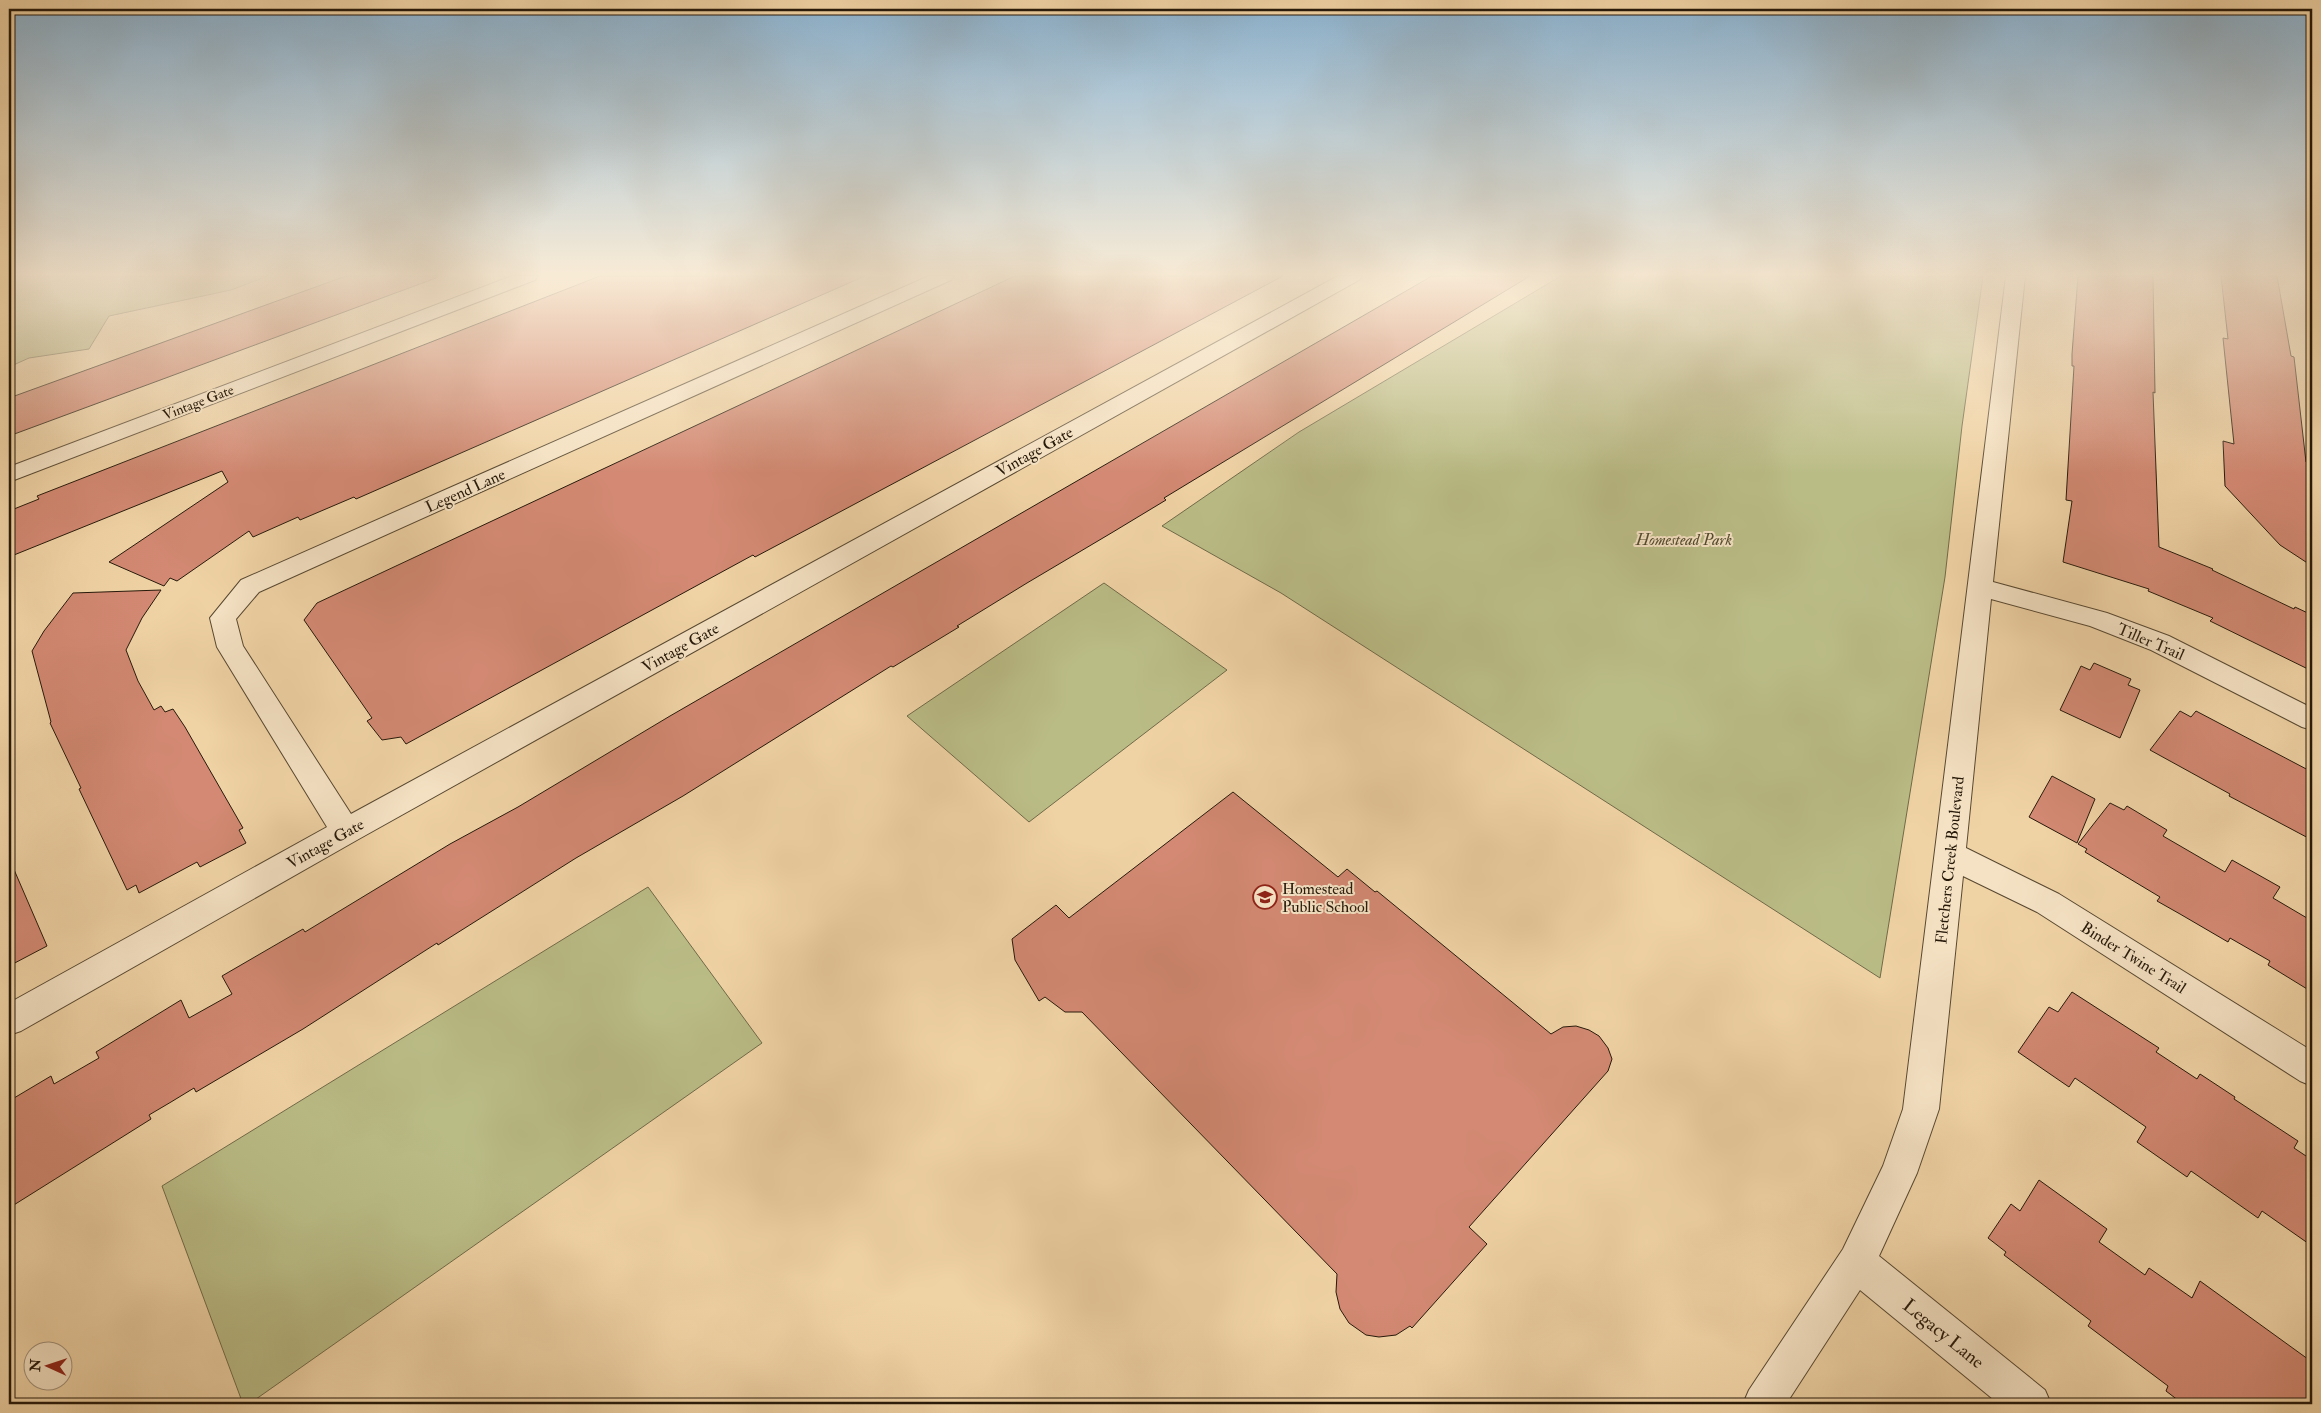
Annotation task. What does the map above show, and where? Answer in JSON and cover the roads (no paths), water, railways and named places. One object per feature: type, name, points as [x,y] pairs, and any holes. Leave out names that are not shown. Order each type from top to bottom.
[{"type":"street","name":"Vintage Gate","points":[[9,475],[356,342]]},
{"type":"street","name":"Legend Lane","points":[[346,831],[230,647],[223,618],[250,586],[796,342]]},
{"type":"street","name":"Vintage Gate","points":[[9,1020],[346,831],[1232,342]]},
{"type":"street","name":"Fletchers Creek Boulevard","points":[[1763,1404],[1856,1262],[1899,1173],[1921,1109],[2008,342]]},
{"type":"street","name":"Tiller Trail","points":[[1980,587],[2098,619],[2160,643],[2312,720]]},
{"type":"street","name":"Binder Twine Trail","points":[[1950,855],[2048,903],[2312,1070]]},
{"type":"street","name":"Legacy Lane","points":[[1856,1262],[2031,1404]]},
{"type":"place","name":"Homestead Public School","points":[[1265,897]]},
{"type":"park label","name":"Homestead Park","points":[[1684,539]]}]
